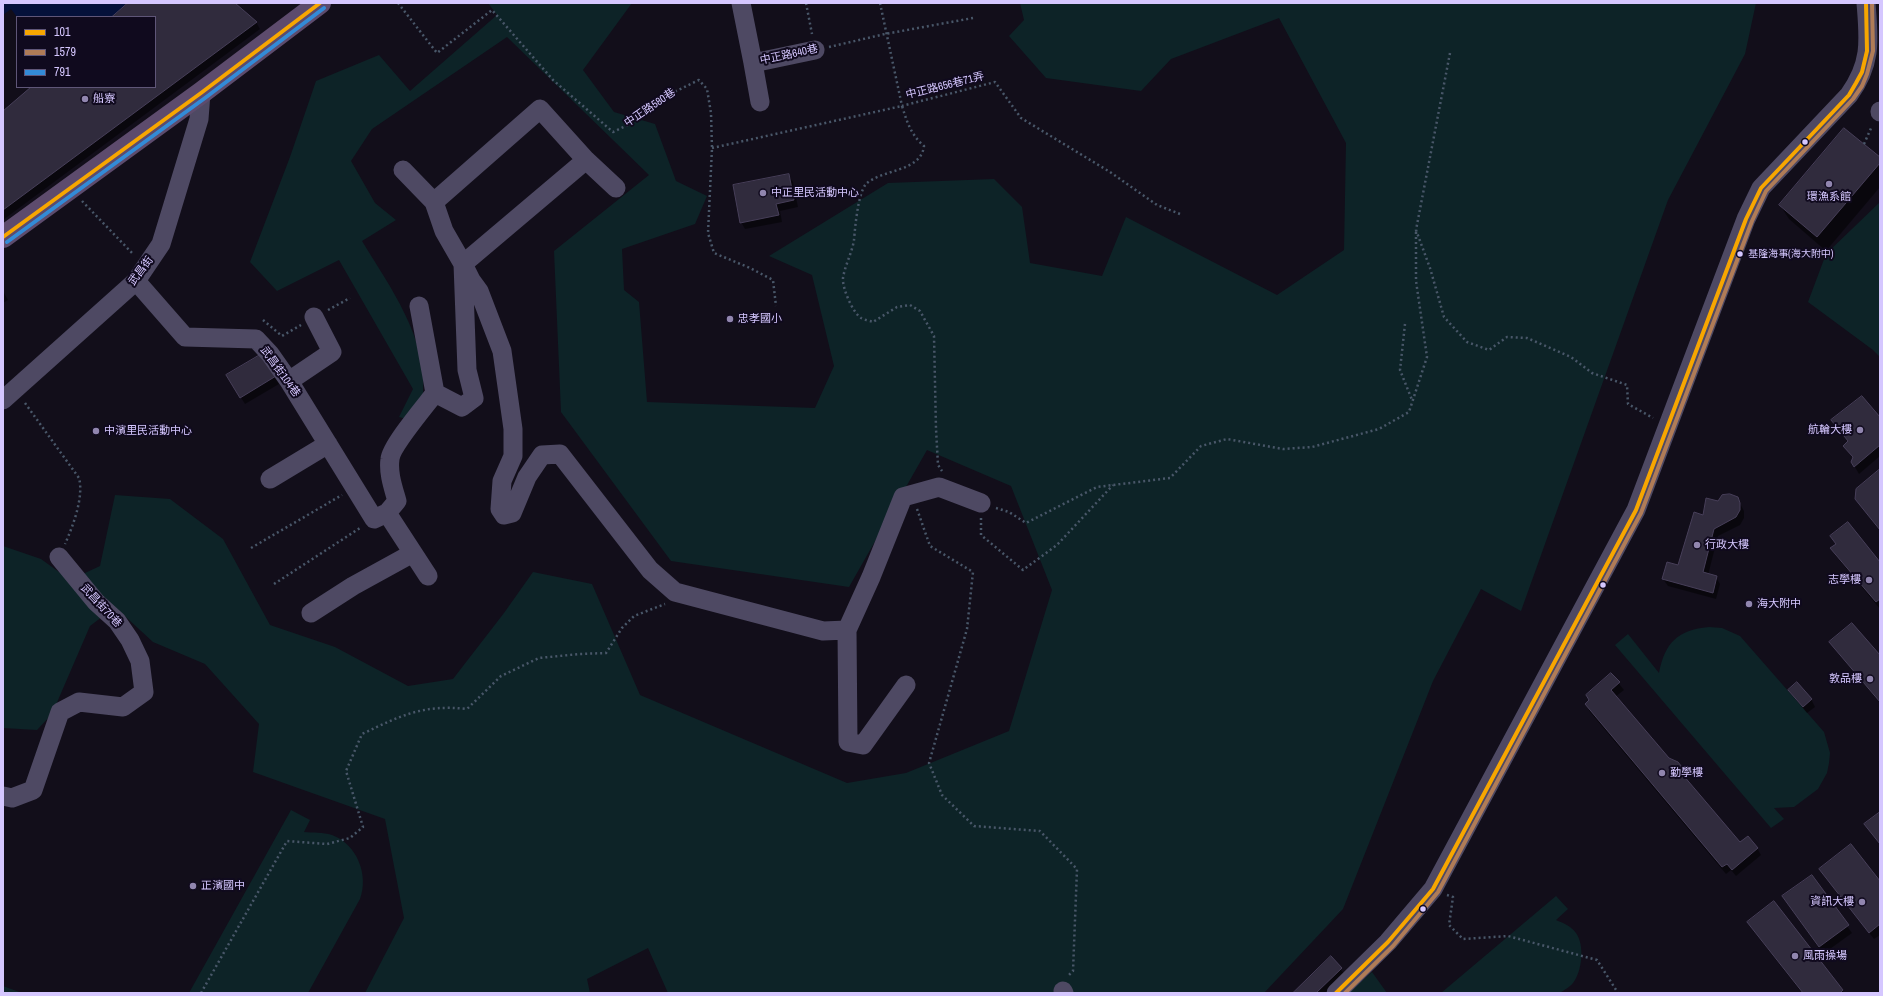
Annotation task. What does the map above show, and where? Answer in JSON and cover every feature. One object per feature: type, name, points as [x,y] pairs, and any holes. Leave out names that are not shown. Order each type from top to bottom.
[{"type":"main road","points":[[3,237],[320,3]]},
{"type":"street","name":"中正路640巷","points":[[741,3],[753,63],[815,50]]},
{"type":"street","points":[[1336,993],[1388,942],[1433,889],[1636,510],[1746,219],[1761,188],[1849,95],[1860,78],[1867,60],[1869,49],[1866,3]]},
{"type":"street","points":[[753,63],[760,102]]},
{"type":"street","name":"武昌街","points":[[9,395],[141,274],[161,244],[199,119],[200,93]]},
{"type":"street","points":[[434,202],[540,110],[586,160],[616,188]]},
{"type":"street","points":[[463,264],[586,160]]},
{"type":"street","points":[[403,170],[434,202],[444,231],[463,264],[470,280],[479,291],[502,351],[513,429],[513,456],[502,482],[500,509],[504,515],[512,512],[527,477],[542,456],[560,454],[650,570],[675,592],[823,631],[847,630]]},
{"type":"street","points":[[435,393],[462,407],[474,398],[468,370],[463,264]]},
{"type":"street","name":"武昌街104巷","points":[[141,274],[185,337],[256,339],[270,354],[289,381],[354,488],[413,552],[428,576]]},
{"type":"street","points":[[380,516],[397,501],[391,480],[390,457],[401,437],[435,393],[419,306]]},
{"type":"street","points":[[289,381],[332,352],[314,318]]},
{"type":"street","points":[[270,479],[328,444]]},
{"type":"street","points":[[906,685],[863,745],[848,742],[847,630],[871,577],[903,497],[939,488],[981,503]]},
{"type":"street","points":[[311,613],[353,586],[413,552]]},
{"type":"street","name":"武昌街70巷","points":[[3,796],[12,798],[33,790],[60,712],[79,702],[123,707],[144,692],[140,661],[130,640],[117,621],[96,602],[59,557]]},
{"type":"path","name":"中正路580巷","points":[[398,3],[437,53],[492,10],[553,80],[613,132],[634,122],[668,95],[699,80],[707,89],[712,148],[708,233],[714,253],[750,268],[773,280],[776,306]]},
{"type":"path","points":[[806,3],[815,50]]},
{"type":"path","name":"中正路656巷71弄","points":[[880,3],[885,34],[902,106],[995,82],[1021,118],[1110,172],[1157,205],[1180,214]]},
{"type":"path","points":[[885,34],[973,18]]},
{"type":"path","name":"中正路640巷","points":[[815,50],[885,34]]},
{"type":"path","points":[[1113,485],[1057,545],[1023,570],[981,535],[981,503],[1009,512],[1026,523],[1097,487],[1113,485],[1170,478],[1201,446],[1227,439],[1283,449],[1312,447],[1379,429],[1409,412],[1426,357],[1416,281],[1416,230],[1450,53]]},
{"type":"path","points":[[712,148],[902,106],[908,125],[916,139],[924,146],[923,152],[912,165],[874,177],[865,186],[857,212],[853,244],[843,280],[851,306],[861,318],[873,322],[897,307],[910,305],[920,311],[934,336],[938,465],[959,495]]},
{"type":"path","points":[[70,189],[141,274]]},
{"type":"path","points":[[1416,230],[1430,268],[1444,317],[1467,342],[1489,350],[1506,337],[1527,338],[1571,357],[1592,373],[1627,385],[1628,404],[1654,418],[1670,422]]},
{"type":"path","points":[[1405,324],[1400,370],[1412,400]]},
{"type":"path","points":[[9,395],[79,478],[81,487],[72,528],[59,557]]},
{"type":"path","points":[[251,548],[354,488]]},
{"type":"path","points":[[912,495],[930,546],[973,572],[967,629],[929,763],[942,795],[974,826],[1040,831],[1077,869],[1073,971],[1065,978],[1063,992]]},
{"type":"path","points":[[274,584],[380,516]]},
{"type":"path","points":[[201,993],[287,841],[327,844],[350,838],[363,828],[346,771],[362,734],[397,718],[429,708],[450,707],[467,709],[501,676],[539,658],[606,653],[622,628],[634,616],[670,602]]},
{"type":"path","points":[[1433,889],[1454,897],[1449,925],[1463,939],[1508,936],[1597,960],[1618,993]]},
{"type":"green space","points":[[488,3],[632,3],[583,70],[614,112],[655,124],[676,181],[707,196],[695,224],[622,249],[624,290],[639,302],[647,402],[815,408],[834,366],[812,275],[769,256],[888,183],[994,179],[1022,207],[1030,263],[1102,276],[1126,217],[1277,295],[1344,250],[1346,143],[1279,18],[1171,59],[1141,91],[1046,78],[1009,36],[1024,20],[1020,3],[1756,3],[1745,54],[1668,200],[1521,611],[1481,589],[1433,681],[1343,909],[1264,993],[668,993],[648,948],[587,979],[590,993],[365,993],[404,918],[385,819],[253,772],[259,724],[205,664],[153,642],[115,607],[90,626],[52,714],[37,730],[3,728],[3,546],[41,559],[70,580],[100,566],[115,495],[170,499],[223,539],[270,625],[335,647],[408,686],[453,679],[504,613],[533,572],[592,584],[640,695],[847,783],[906,773],[1009,731],[1052,590],[1011,486],[927,450],[849,587],[671,561],[561,412],[554,251],[649,175],[507,37],[372,129],[351,161],[375,203],[396,220],[362,241],[405,314],[420,353],[423,374],[423,395],[421,405],[414,421],[399,417],[413,389],[339,260],[277,291],[250,262],[290,157],[316,81],[379,55],[410,91],[497,15]]},
{"type":"green space","points":[[1880,202],[1880,357],[1873,350],[1808,302],[1826,254]]},
{"type":"green space","points":[[1709,627],[1722,628],[1740,636],[1824,732],[1830,753],[1827,773],[1818,789],[1794,807],[1774,808],[1784,819],[1771,828],[1615,645],[1628,634],[1659,673],[1665,654],[1674,640],[1689,631]]},
{"type":"green space","points":[[291,810],[310,820],[304,832],[332,835],[341,839],[348,845],[359,861],[363,880],[360,899],[308,993],[189,993]]},
{"type":"green space","points":[[1556,896],[1568,909],[1556,920],[1572,928],[1581,944],[1579,972],[1570,986],[1560,993],[1441,993]]},
{"type":"green space","points":[[1372,972],[1387,993],[1348,993]]},
{"type":"green space","points":[[3,986],[22,993],[3,993]]},
{"type":"water","points":[[3,3],[126,3],[117,16],[16,16],[11,9],[3,15]]},
{"type":"building","name":"船寮","points":[[128,3],[235,3],[257,22],[3,210],[3,111],[30,88],[156,88],[156,16],[113,16]]},
{"type":"building","name":"環漁系館","points":[[1844,128],[1880,157],[1880,163],[1817,237],[1779,205]]},
{"type":"building","name":"中正里民活動中心","points":[[789,174],[794,200],[776,204],[779,215],[740,223],[733,185]]},
{"type":"building","points":[[260,355],[276,376],[240,398],[226,375]]},
{"type":"building","name":"航輪大樓","points":[[1862,396],[1880,417],[1880,445],[1854,467],[1851,462],[1853,457],[1843,446],[1848,441],[1831,420]]},
{"type":"building","points":[[1880,469],[1880,530],[1855,499],[1856,489]]},
{"type":"building","name":"行政大樓","points":[[1730,494],[1738,497],[1740,510],[1736,517],[1714,529],[1703,572],[1717,576],[1713,593],[1662,579],[1667,562],[1678,565],[1694,512],[1703,515],[1706,498],[1718,501],[1722,495]]},
{"type":"building","name":"志學樓","points":[[1848,522],[1880,562],[1880,599],[1876,602],[1830,548],[1836,544],[1830,536]]},
{"type":"building","name":"敦品樓","points":[[1852,623],[1880,655],[1880,702],[1829,642]]},
{"type":"building","name":"勤學樓","points":[[1611,673],[1620,682],[1611,690],[1669,758],[1678,762],[1682,767],[1683,775],[1740,842],[1748,836],[1758,848],[1732,870],[1727,864],[1722,867],[1585,704],[1589,700],[1586,695]]},
{"type":"building","points":[[1797,682],[1812,699],[1803,707],[1788,690]]},
{"type":"building","points":[[1880,812],[1880,844],[1864,824]]},
{"type":"building","name":"資訊大樓","points":[[1851,844],[1880,881],[1880,924],[1869,933],[1819,869]]},
{"type":"building","points":[[1812,875],[1849,925],[1819,947],[1782,896]]},
{"type":"building","name":"風雨操場","points":[[1774,901],[1843,990],[1840,993],[1803,993],[1747,922]]},
{"type":"building","points":[[1331,956],[1342,968],[1316,993],[1293,993]]},
{"type":"transit line","name":"101","points":[[3,237],[201,93],[320,3]]},
{"type":"transit line","name":"101","points":[[1336,993],[1388,942],[1433,889],[1636,510],[1746,219],[1761,188],[1849,95],[1862,72],[1867,51],[1866,3]]},
{"type":"transit line","name":"1579","points":[[1345,993],[1393,946],[1438,892],[1641,513],[1752,221],[1766,191],[1853,99],[1862,86],[1873,51],[1872,3]]},
{"type":"transit line","name":"791","points":[[7,242],[205,98],[324,8]]},
{"type":"place","name":"船寮","points":[[85,99]]},
{"type":"place","name":"環漁系館","points":[[1829,184]]},
{"type":"place","name":"中正里民活動中心","points":[[763,193]]},
{"type":"place","name":"基隆海事(海大附中)","points":[[1740,254]]},
{"type":"place","name":"忠孝國小","points":[[730,319]]},
{"type":"place","name":"航輪大樓","points":[[1860,430]]},
{"type":"place","name":"中濱里民活動中心","points":[[96,431]]},
{"type":"place","name":"行政大樓","points":[[1697,545]]},
{"type":"place","name":"志學樓","points":[[1869,580]]},
{"type":"place","name":"海大附中","points":[[1749,604]]},
{"type":"place","name":"敦品樓","points":[[1870,679]]},
{"type":"place","name":"勤學樓","points":[[1662,773]]},
{"type":"place","name":"正濱國中","points":[[193,886]]},
{"type":"place","name":"資訊大樓","points":[[1862,902]]},
{"type":"place","name":"風雨操場","points":[[1795,956]]}]
